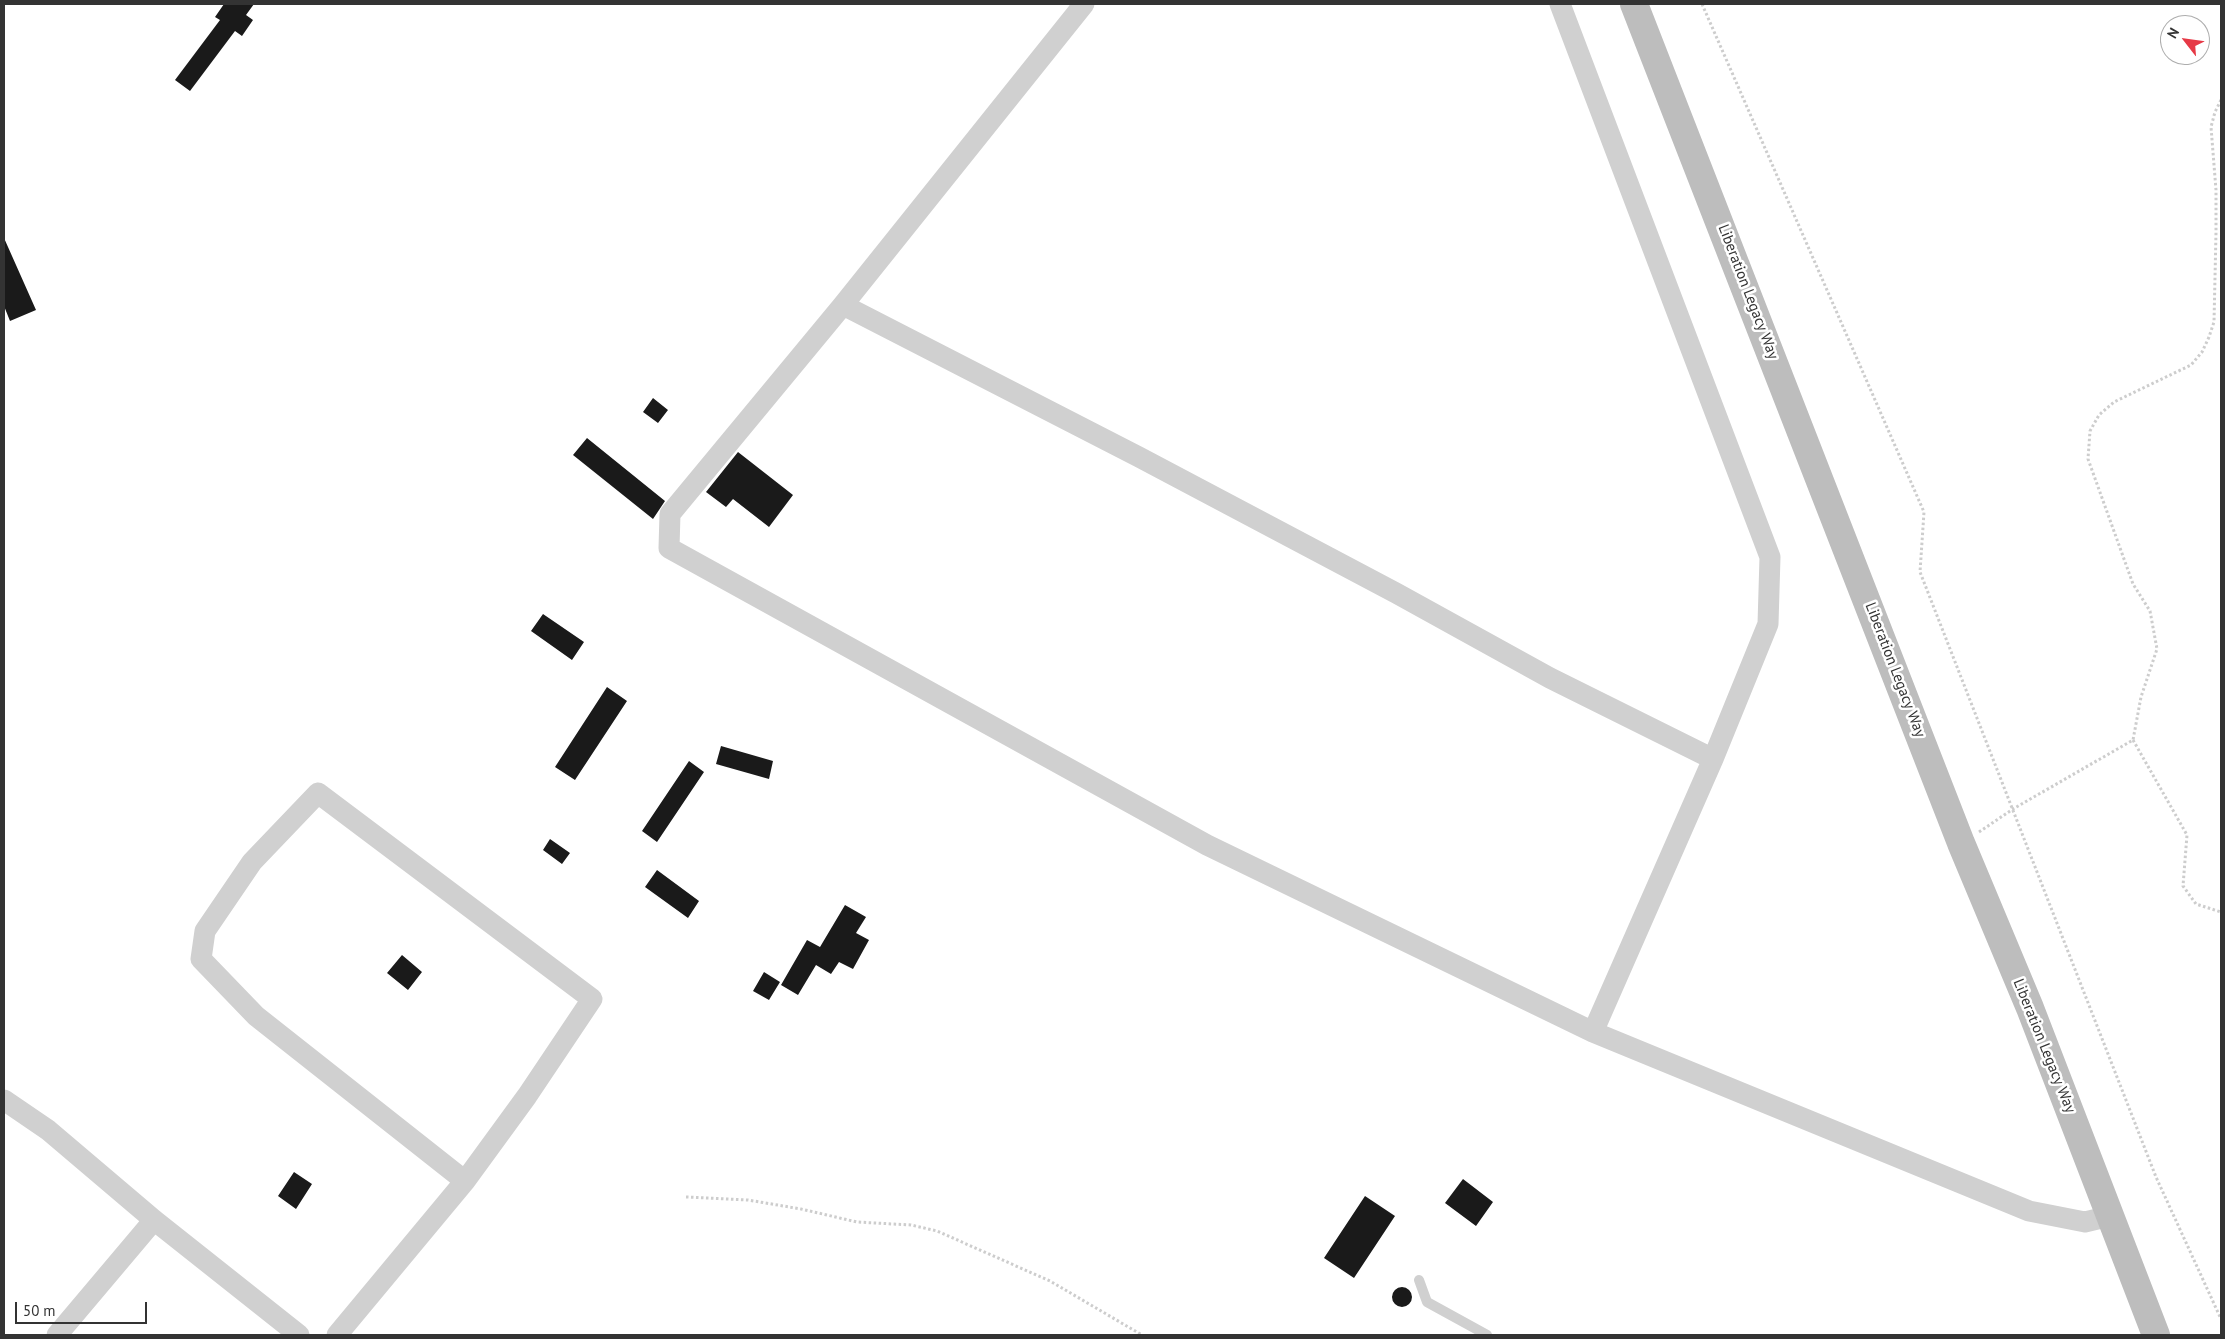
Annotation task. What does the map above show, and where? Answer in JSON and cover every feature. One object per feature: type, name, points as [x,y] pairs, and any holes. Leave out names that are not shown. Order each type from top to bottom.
[{"type":"main road","name":"Liberation Legacy Way","points":[[1634,4],[1962,844],[2030,1008],[2156,1335]]},
{"type":"street","points":[[1084,4],[843,305],[670,514],[669,548],[1207,845],[1594,1032],[2029,1211],[2085,1222],[2110,1216]]},
{"type":"street","points":[[1560,4],[1770,557],[1768,624],[1594,1032]]},
{"type":"street","points":[[843,305],[1139,457],[1387,588],[1550,678],[1712,758]]},
{"type":"street","points":[[337,1335],[465,1181],[527,1096],[592,999],[318,793],[252,862],[205,931],[201,959],[256,1016],[465,1181]]},
{"type":"street","points":[[4,1100],[48,1130],[154,1220],[300,1335]]},
{"type":"street","points":[[58,1335],[154,1220]]},
{"type":"lane","points":[[1419,1280],[1427,1302],[1487,1335]]},
{"type":"path","points":[[1702,4],[1924,512],[1920,572],[2014,809],[2156,1178],[2221,1319]]},
{"type":"path","points":[[2221,100],[2211,127],[2216,190],[2216,233],[2214,322],[2210,337],[2202,352],[2191,365],[2114,402],[2099,415],[2090,431],[2088,458],[2132,584],[2150,611],[2157,648],[2141,697],[2132,740],[2187,835],[2182,886],[2196,904],[2221,912]]},
{"type":"path","points":[[1962,844],[2014,809],[2132,740]]},
{"type":"path","points":[[686,1197],[748,1200],[801,1209],[857,1222],[911,1225],[937,1231],[1050,1281],[1142,1335]]},
{"type":"building","points":[[224,4],[254,4],[246,15],[253,20],[242,36],[235,31],[190,91],[175,80],[220,20],[215,17]]},
{"type":"building","points":[[4,238],[36,310],[10,321],[4,306]]},
{"type":"building","points":[[653,398],[668,410],[658,423],[643,412]]},
{"type":"building","points":[[587,438],[665,501],[653,519],[573,455]]},
{"type":"building","points":[[738,452],[793,495],[769,527],[733,499],[726,507],[706,492]]},
{"type":"building","points":[[543,614],[584,642],[572,660],[531,631]]},
{"type":"building","points":[[607,687],[627,701],[575,780],[555,767]]},
{"type":"building","points":[[721,746],[773,761],[769,779],[716,764]]},
{"type":"building","points":[[689,761],[704,772],[657,842],[642,831]]},
{"type":"building","points":[[550,839],[570,853],[562,864],[543,850]]},
{"type":"building","points":[[657,870],[699,901],[688,918],[645,887]]},
{"type":"building","points":[[845,905],[866,917],[856,933],[869,940],[853,969],[839,962],[831,974],[816,965],[798,995],[781,985],[807,940],[820,947]]},
{"type":"building","points":[[402,955],[422,972],[408,990],[387,973]]},
{"type":"building","points":[[764,972],[780,982],[769,1000],[753,991]]},
{"type":"building","points":[[294,1172],[312,1184],[296,1209],[278,1196]]},
{"type":"building","points":[[1463,1179],[1493,1202],[1476,1226],[1445,1203]]},
{"type":"building","points":[[1365,1196],[1395,1216],[1354,1278],[1324,1258]]},
{"type":"building","points":[[1402,1287],[1409,1290],[1412,1297],[1409,1304],[1402,1307],[1395,1304],[1392,1297],[1395,1290]]}]
